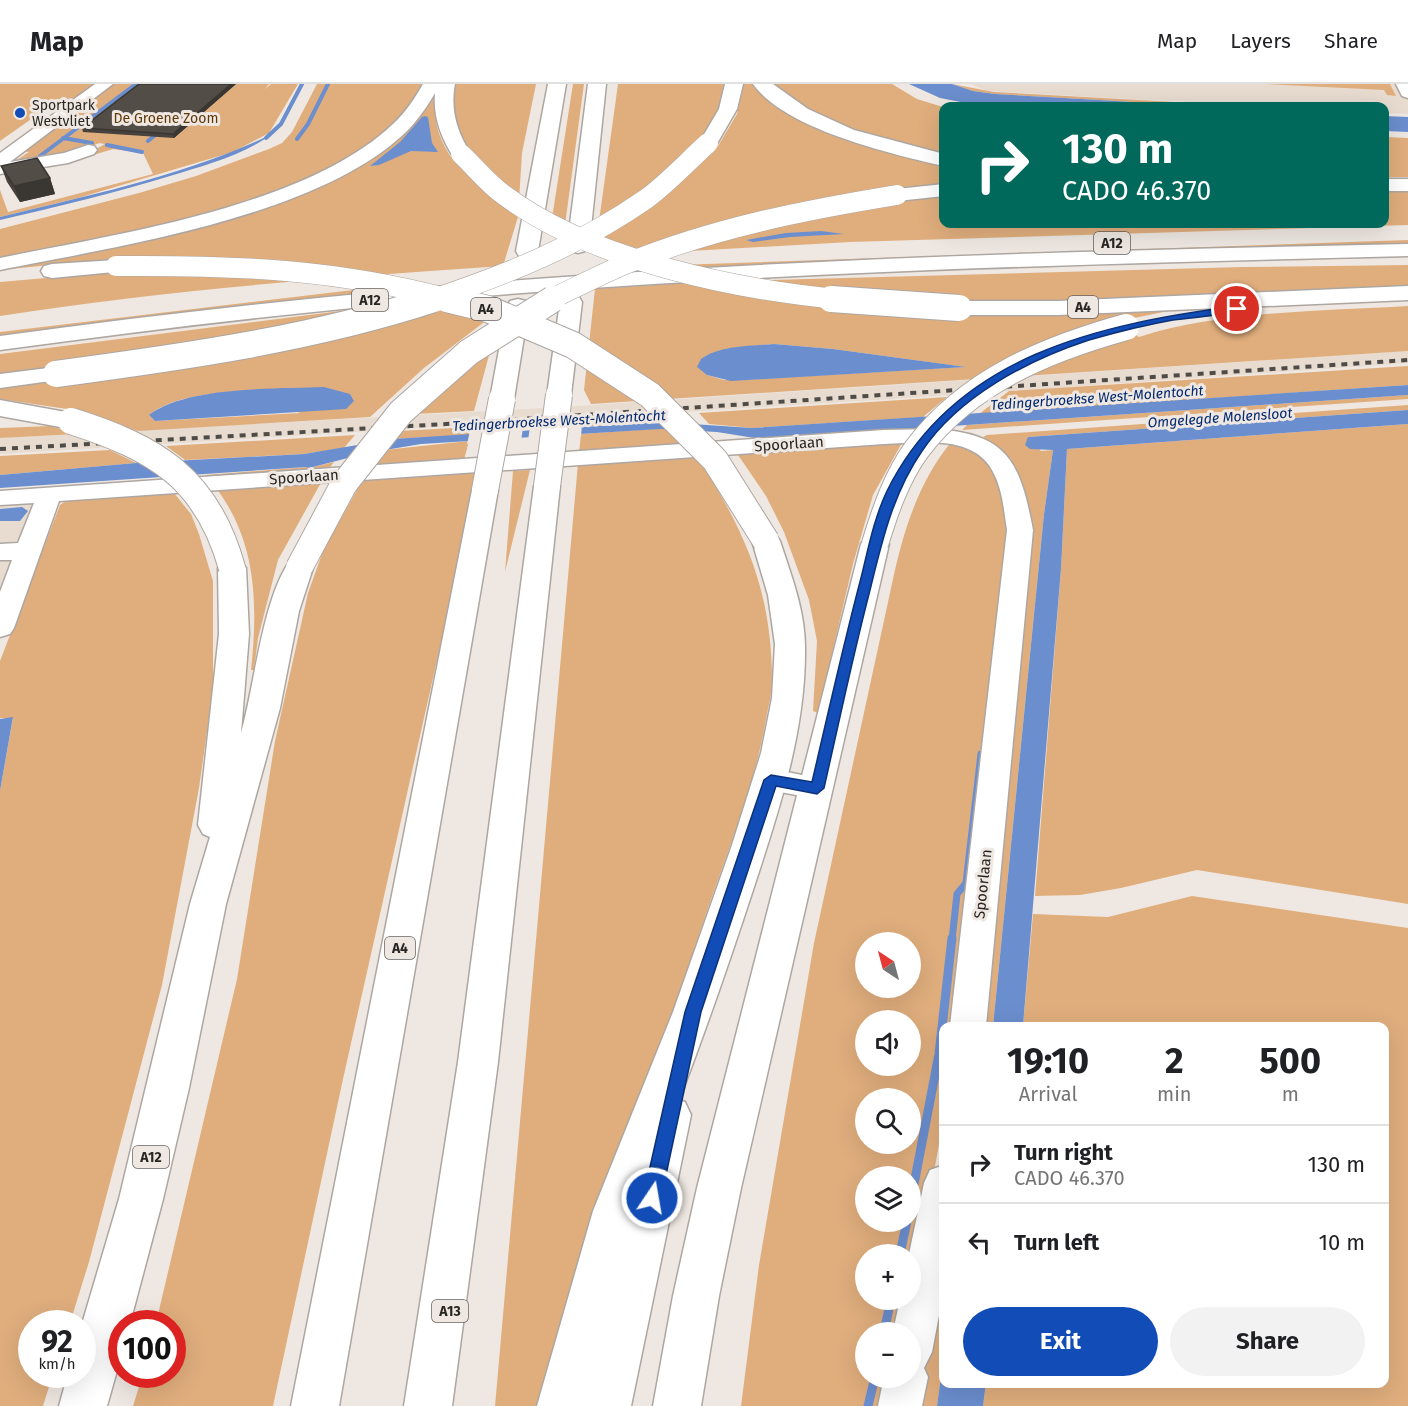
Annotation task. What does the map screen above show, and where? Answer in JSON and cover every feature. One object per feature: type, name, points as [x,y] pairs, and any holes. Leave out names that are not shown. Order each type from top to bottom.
[{"type":"highway","points":[[0,264],[201,219],[308,184],[348,164],[394,134],[412,116],[432,84]]},
{"type":"highway","name":"A4","points":[[446,84],[443,99],[450,134],[461,154],[492,185],[542,219],[595,243],[660,265],[733,283],[805,296],[900,306],[959,308],[1058,308],[1408,293]]},
{"type":"highway","name":"A4","points":[[315,1406],[502,399],[557,84]]},
{"type":"highway","points":[[428,1406],[459,1216],[597,84]]},
{"type":"highway","name":"A12","points":[[0,381],[164,359],[262,342],[366,318],[458,290],[552,252],[619,217],[665,185],[708,143],[728,109],[734,84]]},
{"type":"highway","points":[[762,84],[786,103],[826,125],[887,146],[939,159]]},
{"type":"highway","points":[[1389,185],[1408,185]]},
{"type":"highway","name":"A12","points":[[83,1406],[141,1199],[171,1077],[208,904],[264,708],[284,611],[299,568],[334,497],[356,464],[386,426],[440,374],[510,322],[585,281],[676,243],[779,215],[897,195],[939,191]]},
{"type":"highway","name":"A12","points":[[0,327],[247,296],[578,266],[817,253],[1408,234]]},
{"type":"highway","name":"A12","points":[[0,344],[284,308],[601,280],[849,268],[1408,250]]},
{"type":"highway","name":"A12","points":[[1272,254],[1408,259]]},
{"type":"highway","name":"A4","points":[[0,277],[116,266],[242,266],[332,274],[416,289],[476,306],[562,340],[611,367],[675,416],[705,446],[731,479],[766,541],[783,595],[790,644],[788,698],[771,780],[693,1012],[615,1211],[561,1406]]},
{"type":"highway","name":"A4","points":[[677,1406],[696,1296],[760,1015],[875,544],[892,492],[904,470],[927,437],[966,399],[992,381],[1034,359],[1085,339],[1126,327],[1171,318],[1323,297]]},
{"type":"highway","name":"A12","points":[[0,408],[44,414],[88,426],[128,442],[163,461],[191,486],[214,516],[224,536],[232,568],[235,600],[233,645],[208,904]]},
{"type":"highway","name":"A4","points":[[607,1406],[693,1012]]},
{"type":"highway","name":"A13","points":[[442,1406],[459,1216]]},
{"type":"street","points":[[0,161],[105,84]]},
{"type":"street","points":[[1404,84],[1408,93]]},
{"type":"street","points":[[0,169],[68,158],[88,150]]},
{"type":"street","name":"Spoorlaan","points":[[0,498],[884,437],[962,437],[987,448],[1003,467],[1014,495],[1020,530],[968,1022]]},
{"type":"street","points":[[0,628],[50,495]]},
{"type":"street","points":[[0,552],[29,551]]},
{"type":"street","points":[[771,780],[817,788]]},
{"type":"street","points":[[916,1322],[939,1208]]},
{"type":"street","points":[[900,1406],[904,1388]]},
{"type":"shaded area","points":[[970,84],[1408,84],[1408,114],[1389,113],[1389,102],[1190,102],[988,91]]},
{"type":"shaded area","points":[[1408,351],[1408,363],[894,399],[0,454],[0,438],[561,407]]},
{"type":"shaded area","points":[[45,500],[0,601],[0,502]]},
{"type":"green space","name":"Sportpark Westvliet","points":[[0,84],[97,84],[79,98],[57,101],[0,141]]},
{"type":"green space","points":[[113,84],[134,84],[62,138],[99,143],[80,151],[12,163],[29,152],[22,151]]},
{"type":"green space","name":"De Groene Zoom","points":[[138,84],[269,84],[265,89],[271,84],[298,84],[269,133],[233,152],[78,198],[0,217],[0,190],[8,212],[153,174],[143,153],[113,149],[74,161],[105,144],[67,138]]},
{"type":"green space","points":[[317,84],[422,84],[393,124],[356,152],[312,176],[261,196],[207,213],[0,259],[0,229],[196,176],[282,143],[292,132]]},
{"type":"green space","points":[[452,84],[536,84],[522,153],[518,217],[503,266],[251,285],[0,316],[0,282],[115,272],[121,258],[0,270],[0,268],[168,230],[336,174],[435,88],[437,124],[446,148],[451,157],[468,154],[453,127]]},
{"type":"green space","points":[[573,84],[584,84],[565,225],[552,218]]},
{"type":"green space","points":[[618,84],[727,84],[726,96],[701,143],[718,146],[737,114],[744,84],[758,84],[789,109],[939,161],[939,184],[890,188],[939,195],[939,228],[1310,228],[850,242],[602,256],[599,221]]},
{"type":"green space","points":[[774,84],[892,84],[917,99],[939,106],[939,154],[876,137],[833,121]]},
{"type":"green space","points":[[952,84],[994,92],[1175,102],[1134,102],[973,91]]},
{"type":"green space","points":[[1265,84],[1390,84],[1396,96],[1387,95],[1384,90]]},
{"type":"green space","points":[[1389,137],[1408,138],[1408,177],[1389,177]]},
{"type":"green space","points":[[1389,190],[1408,190],[1408,225],[1389,226]]},
{"type":"green space","points":[[1408,240],[1408,247],[698,271],[677,265]]},
{"type":"green space","points":[[1408,265],[1408,288],[1178,309],[1115,322],[1139,337],[1170,328],[1237,317],[1408,306],[1408,351],[591,404],[584,390],[595,289],[700,282],[1243,267]],"holes":[[[774,344],[833,349],[965,367],[741,380],[724,380],[707,375],[705,356],[740,347]]]},
{"type":"green space","points":[[370,288],[395,294],[0,340],[0,332]]},
{"type":"green space","points":[[396,304],[241,342],[0,375],[0,354]]},
{"type":"green space","points":[[437,305],[487,320],[424,368],[370,417],[138,431],[67,409],[0,399],[0,389],[103,375]],"holes":[[[249,390],[300,413],[155,421],[149,415],[184,399]]]},
{"type":"green space","points":[[491,348],[474,411],[416,414]]},
{"type":"green space","points":[[1408,366],[1408,385],[979,414],[1009,391]]},
{"type":"green space","points":[[1408,395],[1408,399],[962,430],[967,425]]},
{"type":"green space","points":[[947,397],[923,417],[752,428],[709,424],[699,413]]},
{"type":"green space","points":[[1408,405],[1408,410],[1028,437],[1041,451],[1053,450],[1044,514],[993,1022],[977,1022],[1020,482],[1011,459],[983,437]]},
{"type":"green space","points":[[655,415],[662,422],[581,427],[582,419]]},
{"type":"green space","points":[[1408,424],[1408,904],[1197,870],[1080,895],[1035,896],[1061,569],[1067,449]]},
{"type":"green space","points":[[51,426],[76,434],[0,438],[0,428]]},
{"type":"green space","points":[[471,427],[469,435],[393,439],[399,431]]},
{"type":"green space","points":[[668,428],[687,449],[579,453],[581,434]]},
{"type":"green space","points":[[355,435],[344,448],[304,454],[185,460],[166,446]]},
{"type":"green space","points":[[953,440],[965,444],[994,466],[1014,538],[957,1022],[939,1022],[939,1144],[920,1244],[855,1244],[855,1310],[908,1310],[905,1322],[855,1322],[855,1388],[892,1388],[888,1406],[741,1406],[759,1265],[814,943],[897,560],[922,488],[941,455]]},
{"type":"green space","points":[[469,441],[464,460],[371,466],[384,450]]},
{"type":"green space","points":[[903,441],[873,495],[853,564],[818,713],[813,711],[817,641],[809,600],[784,532],[766,496],[738,455]]},
{"type":"green space","points":[[110,450],[136,463],[0,475],[0,456]]},
{"type":"green space","points":[[697,457],[742,536],[761,590],[771,649],[772,681],[765,725],[753,777],[702,926],[626,1166],[554,1406],[495,1406],[578,463]]},
{"type":"green space","points":[[334,462],[328,470],[208,479],[205,475],[309,468]]},
{"type":"green space","points":[[530,470],[505,572],[513,471]]},
{"type":"green space","points":[[479,473],[343,1079],[273,1406],[133,1406],[139,1388],[186,1388],[186,1310],[159,1310],[237,979],[275,741],[308,593],[323,551],[362,481]]},
{"type":"green space","points":[[323,479],[278,560],[258,638],[254,670],[251,670],[254,622],[252,575],[240,530],[216,488]]},
{"type":"green space","points":[[174,493],[191,514],[213,581],[213,689],[199,788],[162,985],[89,1262],[74,1310],[18,1310],[18,1388],[49,1388],[43,1406],[0,1406],[0,791],[13,718],[0,718],[0,661],[60,505],[67,500]]},
{"type":"green space","points":[[1192,896],[1408,928],[1408,1406],[983,1406],[985,1388],[1389,1388],[1389,1022],[1023,1022],[1033,914],[1108,917]]},
{"type":"green space","points":[[939,1265],[939,1388],[937,1406],[914,1406],[917,1388],[921,1388],[921,1366]]},
{"type":"water","points":[[909,84],[952,84],[973,91],[995,94],[1134,102],[960,102],[940,98]]},
{"type":"water","points":[[425,116],[428,117],[432,143],[438,152],[411,151],[379,165],[370,166],[400,142]]},
{"type":"water","points":[[1389,116],[1408,117],[1408,132],[1389,131]]},
{"type":"water","points":[[272,134],[236,154],[196,168],[107,194],[0,220],[0,217],[138,183],[173,172],[207,161]]},
{"type":"water","points":[[821,231],[844,234],[753,242],[746,240],[786,233]]},
{"type":"water","points":[[774,344],[833,349],[966,367],[731,381],[707,375],[697,367],[701,359],[717,351]]},
{"type":"water","points":[[1408,385],[1408,395],[761,439],[717,432],[660,429],[421,444],[367,453],[309,468],[0,488],[0,475],[136,463],[304,454],[393,439],[662,422],[752,428]]},
{"type":"water","points":[[324,387],[350,394],[354,401],[346,409],[155,421],[149,415],[165,406],[208,394],[258,389]]},
{"type":"water","points":[[1408,410],[1408,424],[1067,449],[1061,569],[1023,1022],[993,1022],[1044,514],[1053,450],[1030,449],[1025,445],[1028,437]]},
{"type":"water","points":[[22,507],[28,511],[20,521],[0,521],[0,509]]},
{"type":"water","points":[[13,717],[0,791],[0,719]]},
{"type":"water","points":[[939,1388],[985,1388],[983,1406],[937,1406]]},
{"type":"pier","points":[[582,424],[581,437],[528,440],[530,427]]},
{"type":"pier","points":[[523,428],[521,441],[467,444],[470,431]]},
{"type":"building","points":[[139,84],[231,84],[173,134],[82,128]]},
{"type":"building","points":[[37,158],[50,178],[14,186],[1,166]]},
{"type":"waterway","points":[[64,138],[136,84]]},
{"type":"waterway","points":[[266,138],[281,124],[302,84]]},
{"type":"waterway","points":[[297,139],[308,124],[328,84]]},
{"type":"waterway","points":[[148,141],[160,131]]},
{"type":"waterway","points":[[40,156],[64,138]]},
{"type":"waterway","points":[[64,138],[92,143]]},
{"type":"waterway","points":[[107,145],[142,152]]},
{"type":"waterway","points":[[952,940],[957,894],[966,883],[981,754]]},
{"type":"waterway","points":[[943,1022],[952,938]]},
{"type":"waterway","points":[[917,1166],[939,1054]]},
{"type":"waterway","points":[[902,1244],[905,1232]]},
{"type":"waterway","points":[[886,1322],[889,1310]]},
{"type":"waterway","points":[[868,1406],[872,1388]]},
{"type":"railway","points":[[0,449],[446,424],[1408,360]]},
{"type":"place","name":"Sportpark Westvliet","points":[[20,113]]},
{"type":"route","points":[[652,1198],[693,1012],[771,780],[817,788],[882,518],[892,492],[918,448],[940,422],[966,399],[1009,371],[1044,354],[1085,339],[1147,322],[1237,309]]},
{"type":"water label","name":"Tedingerbroekse West-Molentocht","points":[[1097,398]]},
{"type":"water label","name":"Omgelegde Molensloot","points":[[1220,418]]},
{"type":"water label","name":"Tedingerbroekse West-Molentocht","points":[[559,421]]}]
